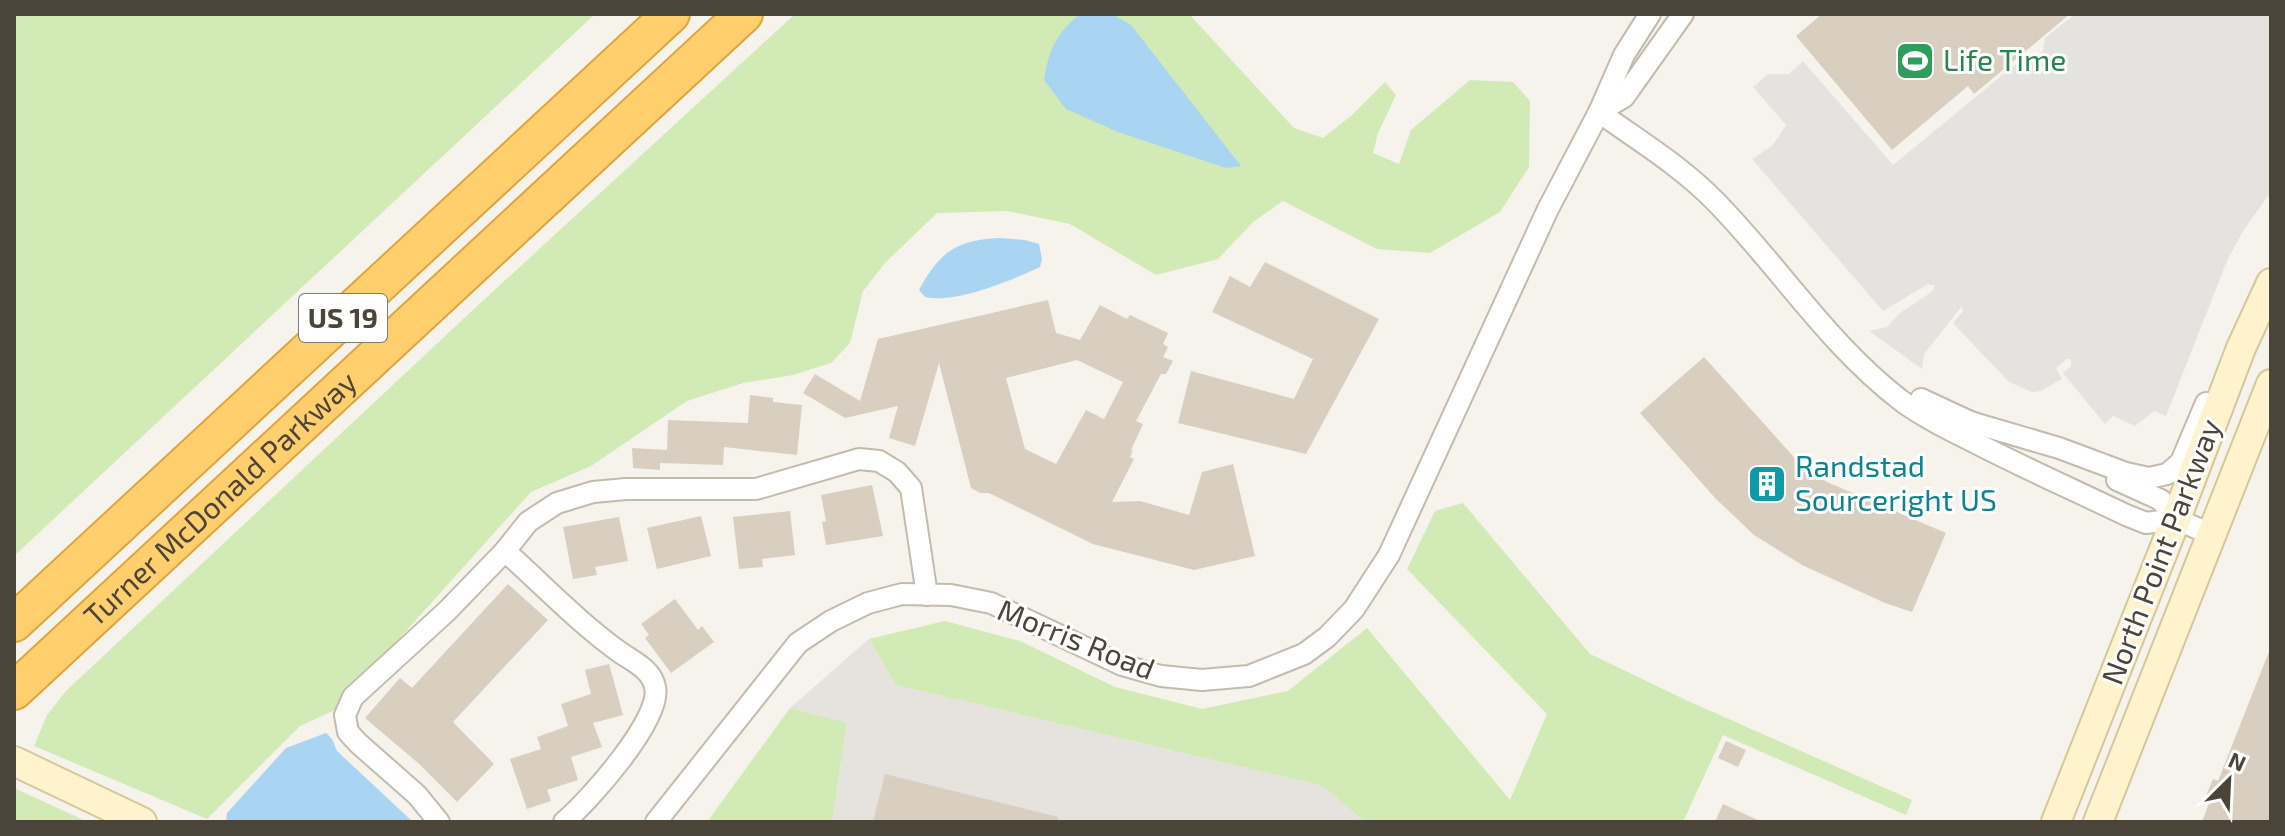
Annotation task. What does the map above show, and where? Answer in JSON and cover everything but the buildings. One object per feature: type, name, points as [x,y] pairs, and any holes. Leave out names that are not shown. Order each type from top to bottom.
[{"type":"highway","name":"Turner McDonald Parkway","points":[[14,623],[671,14]]},
{"type":"highway","name":"Turner McDonald Parkway","points":[[14,691],[744,14]]},
{"type":"street","name":"Morris Road","points":[[656,822],[798,643],[831,621],[868,603],[902,594],[951,595],[991,603],[1122,665],[1161,676],[1202,680],[1249,676],[1304,654],[1327,637],[1354,609],[1389,555],[1548,209],[1599,112],[1613,76],[1650,14]]},
{"type":"street","name":"Morris Road","points":[[1599,112],[1624,97],[1683,14]]},
{"type":"street","points":[[1599,112],[1690,178],[1715,201],[1808,309],[1902,401],[2005,458],[2126,515],[2146,523],[2176,519]]},
{"type":"street","name":"North Point Parkway","points":[[2056,822],[2241,348],[2271,283]]},
{"type":"street","points":[[1967,421],[2059,448],[2126,473],[2149,478],[2167,474],[2181,462],[2227,356],[2241,348]]},
{"type":"street","name":"North Point Parkway","points":[[2098,822],[2271,384]]},
{"type":"street","points":[[1891,390],[1918,397],[1967,421],[2104,474],[2158,499],[2176,519],[2210,534]]},
{"type":"street","points":[[439,822],[417,795],[348,732],[345,715],[353,697],[447,611],[505,551],[528,522],[557,503],[593,492],[626,489],[756,489],[859,459],[879,461],[897,472],[911,488],[927,595]]},
{"type":"street","points":[[505,551],[609,644],[645,670],[655,685],[655,701],[623,756],[600,786],[564,822]]},
{"type":"street","points":[[14,761],[142,822]]},
{"type":"shaded area","points":[[2075,14],[2271,14],[2271,192],[2243,231],[2227,261],[2166,416],[2154,411],[2135,426],[2113,416],[2105,424],[2063,373],[2071,366],[2071,359],[2056,368],[2062,379],[2041,391],[2032,392],[2009,382],[1953,323],[1963,311],[1962,306],[1924,354],[1922,369],[1869,331],[1887,327],[1900,313],[1933,291],[1935,286],[1928,284],[1883,311],[1752,159],[1773,145],[1786,125],[1753,87],[1768,74],[1789,74],[1803,61],[1893,165],[2023,58],[2035,58],[2043,51],[2045,38]]},
{"type":"shaded area","points":[[869,639],[896,685],[1323,786],[1365,822],[832,822],[847,724],[790,708]]},
{"type":"green space","points":[[14,14],[595,14],[14,556]]},
{"type":"green space","points":[[795,14],[1189,14],[1294,128],[1323,138],[1351,116],[1385,82],[1396,95],[1378,133],[1373,153],[1399,164],[1411,130],[1470,80],[1513,82],[1530,101],[1529,167],[1500,212],[1430,253],[1377,249],[1283,201],[1253,222],[1218,259],[1156,275],[1070,224],[1007,211],[937,213],[885,263],[863,291],[850,343],[831,363],[793,375],[743,383],[687,401],[591,466],[531,492],[335,710],[300,726],[207,819],[34,746],[47,715],[66,691]]},
{"type":"green space","points":[[1463,503],[1590,654],[1912,800],[1906,815],[1723,735],[1683,822],[1365,822],[1323,786],[896,685],[869,639],[945,621],[1020,641],[1115,687],[1202,709],[1288,691],[1367,628],[1510,800],[1547,714],[1407,569],[1435,511]]},
{"type":"green space","points":[[790,708],[847,723],[832,822],[707,822]]},
{"type":"green space","points":[[14,788],[88,822],[14,822]]},
{"type":"water","points":[[1080,14],[1112,14],[1131,25],[1241,166],[1226,168],[1118,132],[1066,109],[1044,80],[1055,43]]},
{"type":"water","points":[[1000,238],[1039,244],[1040,267],[983,290],[952,297],[925,297],[919,290],[934,266],[951,250],[972,241]]},
{"type":"water","points":[[326,733],[337,751],[413,822],[226,822],[227,813],[286,748]]},
{"type":"place","name":"Life Time","points":[[1915,61]]},
{"type":"place","name":"Randstad Sourceright US","points":[[1767,484]]}]
